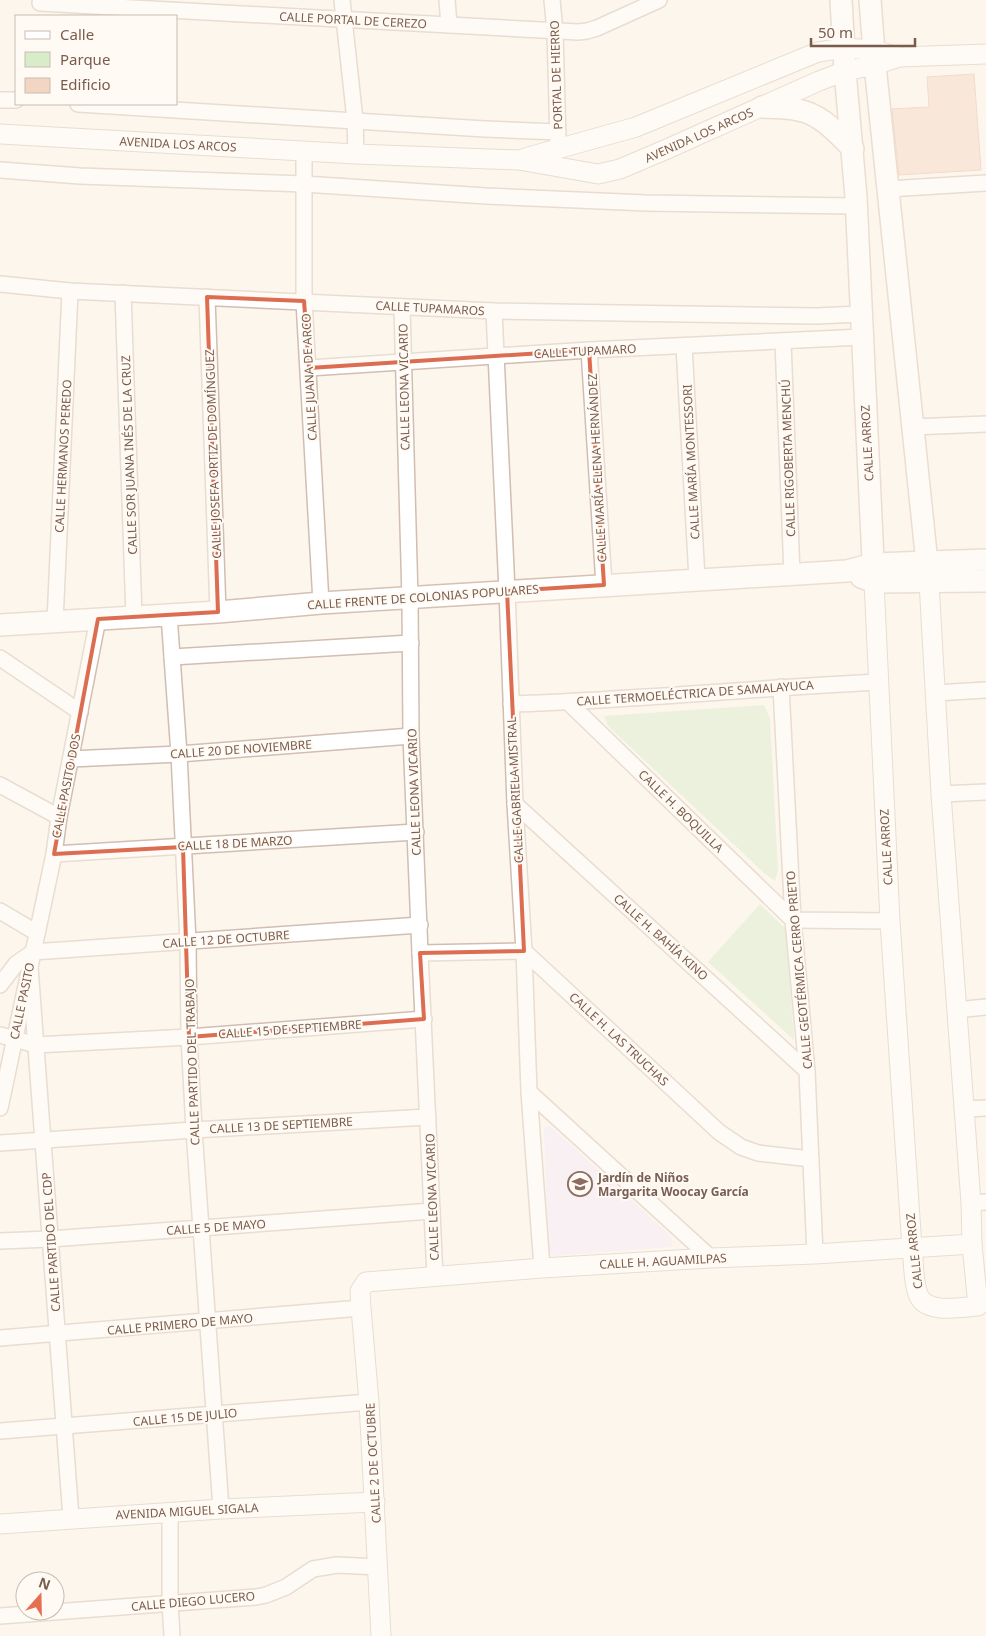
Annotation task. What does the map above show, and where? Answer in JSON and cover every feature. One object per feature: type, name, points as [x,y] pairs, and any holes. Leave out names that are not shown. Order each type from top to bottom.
[{"type":"main road","name":"CALLE ARROZ","points":[[841,0],[845,71],[853,149],[873,573]]},
{"type":"main road","name":"CALLE ARROZ","points":[[870,0],[874,58],[928,572]]},
{"type":"main road","points":[[762,107],[799,110],[815,115],[830,126],[853,149]]},
{"type":"main road","points":[[928,572],[986,560]]},
{"type":"main road","name":"CALLE FRENTE DE COLONIAS POPULARES","points":[[0,625],[698,579],[847,571],[873,573],[928,572]]},
{"type":"main road","points":[[928,572],[986,581]]},
{"type":"street","points":[[342,0],[355,120],[356,154]]},
{"type":"street","points":[[447,0],[449,25]]},
{"type":"street","name":"PORTAL DE HIERRO","points":[[552,0],[555,31],[558,149]]},
{"type":"street","name":"CALLE PORTAL DE CEREZO","points":[[41,6],[239,7],[344,19],[555,31],[587,31],[659,0]]},
{"type":"street","name":"AVENIDA LOS ARCOS","points":[[0,134],[356,154],[518,160],[636,127],[818,52],[844,48],[874,58]]},
{"type":"street","points":[[874,58],[986,54]]},
{"type":"street","name":"AVENIDA LOS ARCOS","points":[[95,105],[476,128],[558,149],[586,173],[598,174],[610,172],[667,149],[874,58]]},
{"type":"street","points":[[0,100],[15,100]]},
{"type":"street","name":"CALLE JUANA DE ARCO","points":[[304,151],[304,301],[320,603]]},
{"type":"street","points":[[0,170],[80,176],[304,184],[486,196],[646,203],[856,206]]},
{"type":"street","points":[[888,189],[986,183]]},
{"type":"street","name":"CALLE TUPAMAROS","points":[[0,284],[70,291],[494,311],[816,316],[861,314]]},
{"type":"street","name":"CALLE HERMANOS PEREDO","points":[[55,622],[70,291]]},
{"type":"street","name":"CALLE SOR JUANA INÉS DE LA CRUZ","points":[[123,293],[134,617]]},
{"type":"street","name":"CALLE JOSEFA ORTIZ DE DOMÍNGUEZ","points":[[207,297],[218,612]]},
{"type":"street","name":"CALLE LEONA VICARIO","points":[[402,307],[412,736],[435,1276]]},
{"type":"street","name":"CALLE GABRIELA MISTRAL","points":[[494,311],[529,1092],[542,1268]]},
{"type":"street","name":"CALLE TUPAMARO","points":[[309,368],[495,355],[862,337]]},
{"type":"street","name":"CALLE RIGOBERTA MENCHÚ","points":[[783,342],[792,574]]},
{"type":"street","name":"CALLE MARÍA MONTESSORI","points":[[684,346],[698,579]]},
{"type":"street","name":"CALLE MARÍA ELENA HERNÁNDEZ","points":[[589,350],[604,585]]},
{"type":"street","points":[[912,427],[986,424]]},
{"type":"street","name":"CALLE ARROZ","points":[[873,573],[890,921],[916,1287],[922,1302],[934,1308],[953,1308],[982,1306],[972,1244],[978,1202],[964,1109],[956,1010],[928,572]]},
{"type":"street","name":"CALLE PARTIDO DEL TRABAJO","points":[[168,615],[179,754],[194,1130],[221,1509]]},
{"type":"street","name":"CALLE PASITO DOS","points":[[31,959],[54,854],[59,817],[98,619]]},
{"type":"street","points":[[172,657],[411,643]]},
{"type":"street","points":[[0,658],[80,712]]},
{"type":"street","name":"CALLE TERMOELÉCTRICA DE SAMALAYUCA","points":[[511,704],[878,682]]},
{"type":"street","name":"CALLE GEOTÉRMICA CERRO PRIETO","points":[[781,687],[793,920],[807,1071],[815,1254]]},
{"type":"street","points":[[935,694],[986,690]]},
{"type":"street","name":"CALLE H. BOQUILLA","points":[[568,702],[793,920]]},
{"type":"street","name":"CALLE 20 DE NOVIEMBRE","points":[[71,759],[179,754],[412,736]]},
{"type":"street","points":[[0,785],[59,817]]},
{"type":"street","points":[[941,794],[986,792]]},
{"type":"street","name":"CALLE H. BAHÍA KINO","points":[[515,804],[807,1071]]},
{"type":"street","name":"CALLE 18 DE MARZO","points":[[54,854],[416,832]]},
{"type":"street","points":[[0,911],[37,933]]},
{"type":"street","points":[[793,920],[890,921]]},
{"type":"street","name":"CALLE 12 DE OCTUBRE","points":[[31,959],[188,942],[420,924]]},
{"type":"street","points":[[420,953],[524,950]]},
{"type":"street","name":"CALLE H. LAS TRUCHAS","points":[[524,950],[719,1132],[741,1147],[758,1154],[811,1159]]},
{"type":"street","points":[[0,985],[16,964],[31,959]]},
{"type":"street","name":"CALLE PASITO","points":[[0,1108],[7,1037],[31,959]]},
{"type":"street","name":"CALLE PARTIDO DEL CDP","points":[[31,959],[56,1334],[71,1518]]},
{"type":"street","points":[[956,1010],[986,1007]]},
{"type":"street","name":"CALLE 15 DE SEPTIEMBRE","points":[[7,1037],[36,1045],[189,1037],[424,1019]]},
{"type":"street","points":[[529,1092],[711,1258]]},
{"type":"street","points":[[964,1109],[986,1108]]},
{"type":"street","name":"CALLE 13 DE SEPTIEMBRE","points":[[0,1143],[428,1117]]},
{"type":"street","name":"CALLE 5 DE MAYO","points":[[0,1241],[432,1211]]},
{"type":"street","name":"CALLE H. AGUAMILPAS","points":[[360,1300],[366,1282],[373,1281],[542,1268],[972,1244]]},
{"type":"street","name":"CALLE PRIMERO DE MAYO","points":[[0,1338],[208,1322],[360,1300]]},
{"type":"street","name":"CALLE 2 DE OCTUBRE","points":[[360,1300],[370,1402],[382,1636]]},
{"type":"street","name":"CALLE 15 DE JULIO","points":[[0,1432],[370,1402]]},
{"type":"street","name":"AVENIDA MIGUEL SIGALA","points":[[0,1524],[221,1509],[375,1502]]},
{"type":"street","points":[[170,1512],[172,1636]]},
{"type":"street","name":"CALLE DIEGO LUCERO","points":[[0,1616],[266,1595],[286,1587],[312,1569],[337,1565],[379,1567]]},
{"type":"highlighted area","points":[[207,297],[304,301],[309,368],[589,350],[604,585],[507,591],[524,951],[420,953],[424,1019],[189,1037],[183,847],[54,854],[98,619],[218,612]]},
{"type":"shaded area","name":"Jardín de Niños Margarita Woocay García","points":[[549,1125],[670,1235],[673,1241],[671,1247],[553,1256],[548,1252],[544,1128]]},
{"type":"green space","points":[[764,705],[770,718],[778,870],[775,881],[765,874],[608,726],[604,716]]},
{"type":"green space","points":[[760,904],[786,929],[794,1040],[708,962]]},
{"type":"building","points":[[974,74],[981,170],[899,175],[892,109],[929,107],[927,77]]},
{"type":"place","name":"Jardín de Niños Margarita Woocay García","points":[[580,1184]]}]
